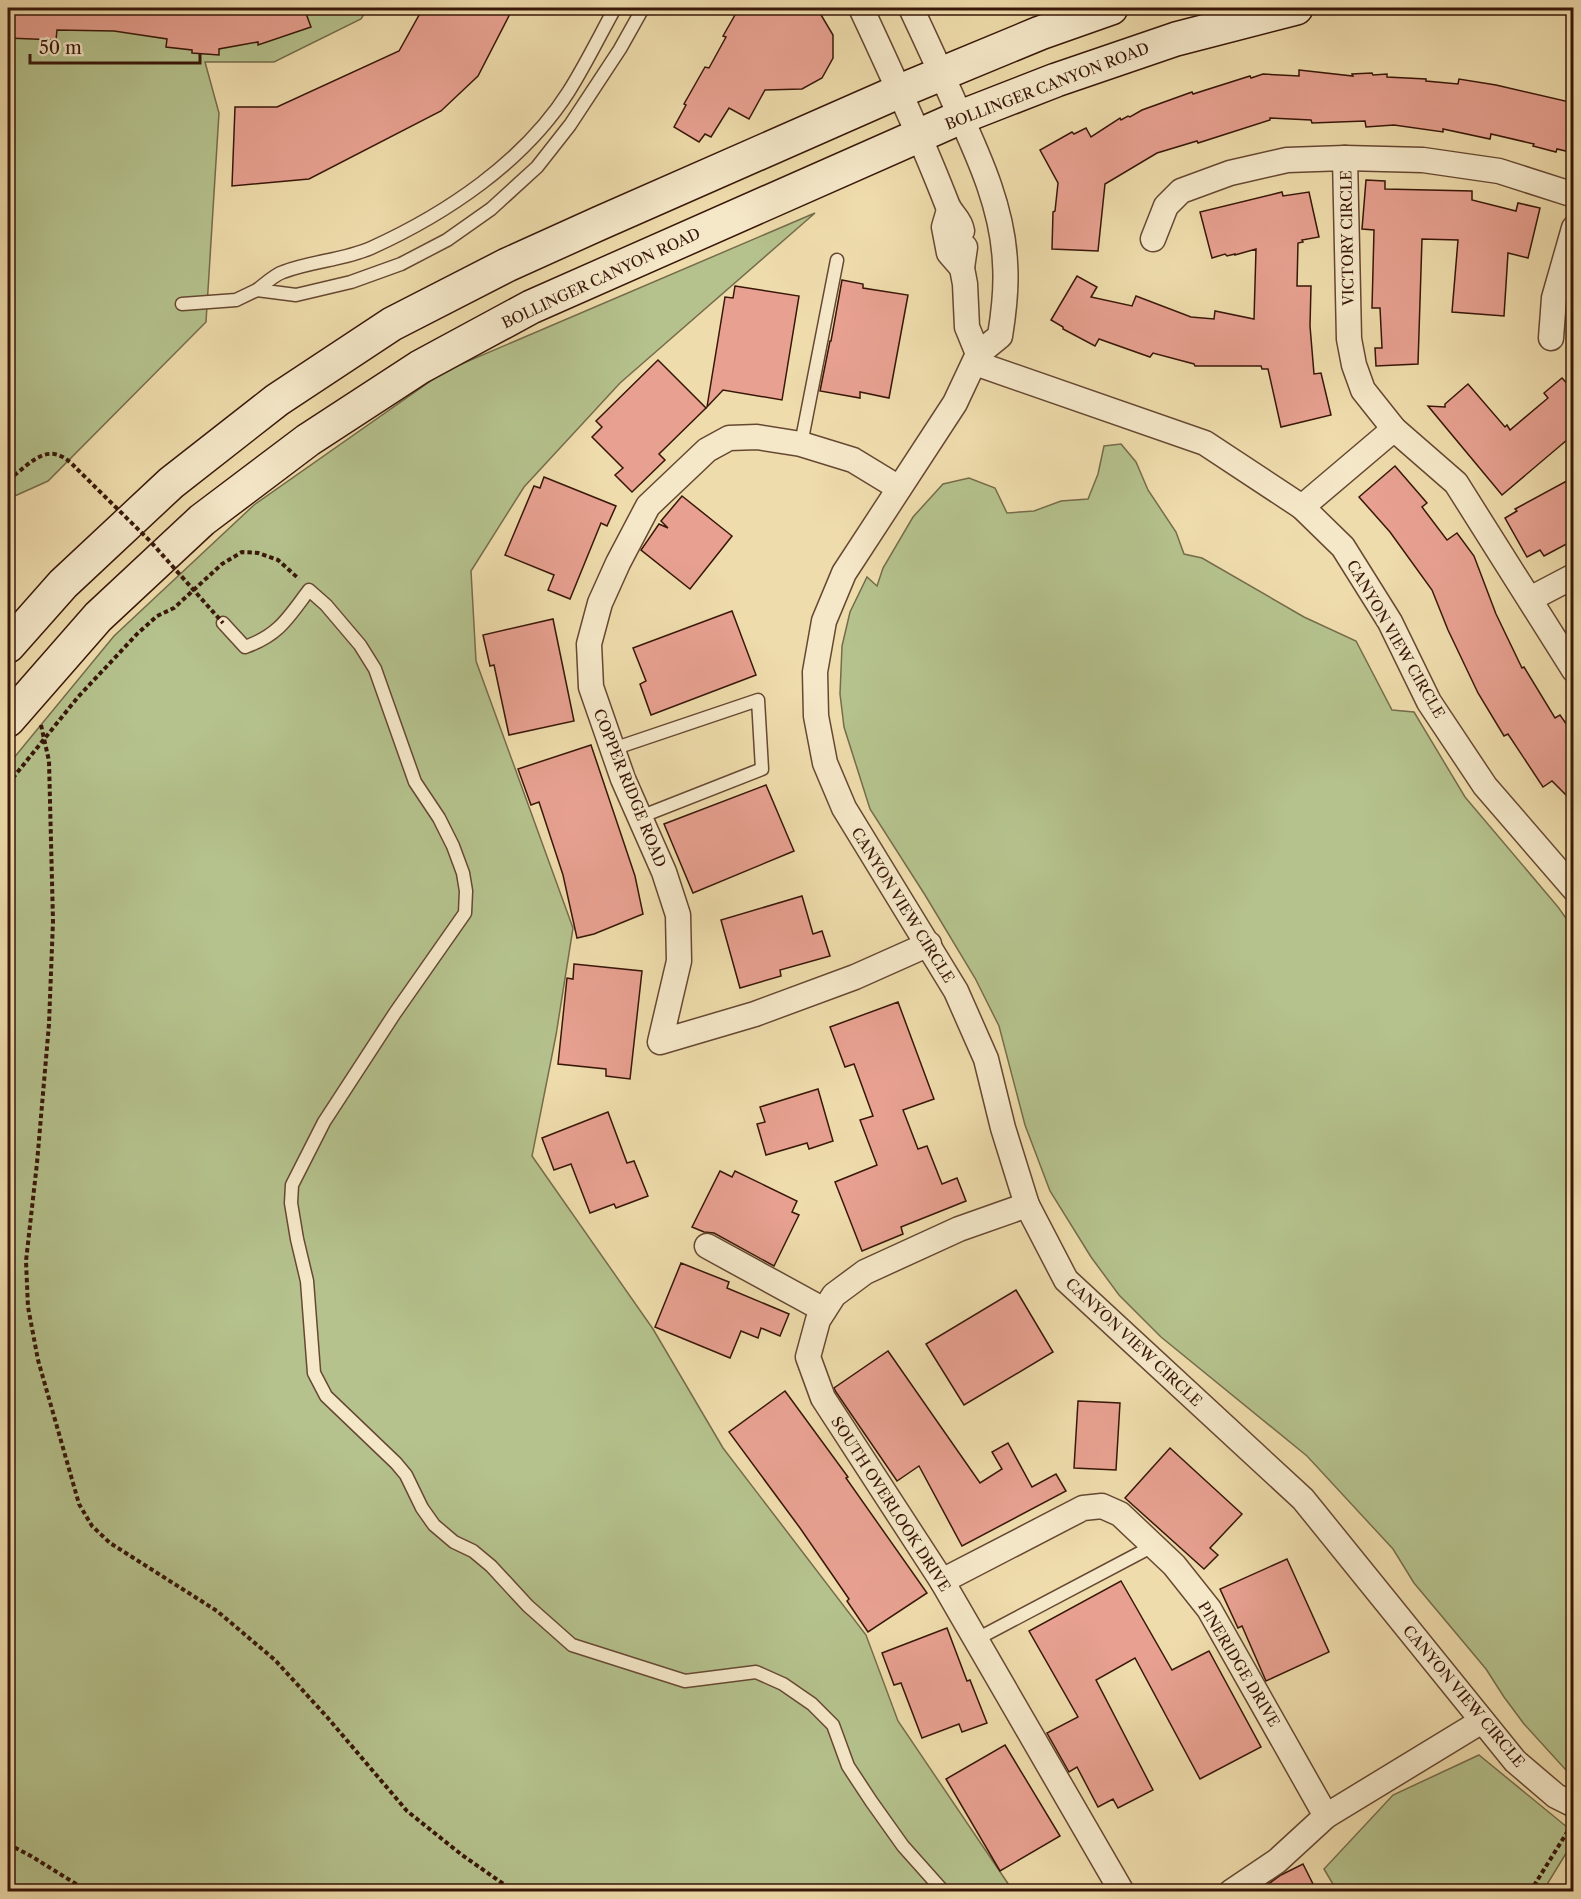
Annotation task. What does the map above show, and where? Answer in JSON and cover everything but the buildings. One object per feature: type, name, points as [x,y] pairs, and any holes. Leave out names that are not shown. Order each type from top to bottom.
[{"type":"main road","points":[[8,646],[63,584],[171,483],[277,400],[392,324],[507,265],[900,91],[1040,33],[1111,8]]},
{"type":"main road","name":"BOLLINGER CANYON ROAD","points":[[8,720],[98,617],[202,520],[308,440],[420,367],[531,307],[961,117],[1056,80],[1176,39],[1296,8]]},
{"type":"street","points":[[861,8],[920,135],[949,210],[961,222],[967,327],[977,358]]},
{"type":"street","name":"CANYON VIEW CIRCLE","points":[[911,8],[961,117],[994,203],[1002,235],[1005,302],[1000,336],[977,358],[956,402],[844,573],[824,621],[815,672],[816,717],[825,762],[844,808],[956,991],[986,1059],[1003,1128],[1027,1205],[1066,1280],[1303,1499],[1515,1761],[1556,1796],[1574,1805]]},
{"type":"street","points":[[1153,239],[1166,206],[1181,191],[1230,173],[1287,160],[1345,158]]},
{"type":"street","name":"VICTORY CIRCLE","points":[[1574,195],[1499,171],[1423,160],[1345,158],[1349,339],[1354,365],[1363,390],[1394,429],[1456,483],[1574,670]]},
{"type":"street","points":[[949,210],[944,227],[949,253],[963,249]]},
{"type":"street","points":[[1551,338],[1554,298],[1574,228]]},
{"type":"street","name":"CANYON VIEW CIRCLE","points":[[977,358],[1204,443],[1302,507],[1343,547],[1390,622],[1429,702],[1485,786],[1574,889]]},
{"type":"street","points":[[1302,507],[1394,429]]},
{"type":"street","name":"COPPER RIDGE ROAD","points":[[899,488],[853,460],[801,444],[757,437],[729,438],[707,450],[648,506],[618,563],[600,603],[589,644],[591,687],[613,749],[664,872],[678,915],[679,961],[660,1042],[755,1014],[855,977],[929,944]]},
{"type":"street","points":[[1530,599],[1574,576]]},
{"type":"street","name":"SOUTH OVERLOOK DRIVE","points":[[1027,1205],[959,1228],[865,1272],[834,1295],[818,1320],[808,1357],[823,1398],[942,1581],[1122,1892]]},
{"type":"street","points":[[707,1246],[824,1310]]},
{"type":"street","name":"PINERIDGE DRIVE","points":[[942,1581],[1083,1508],[1102,1506],[1120,1514],[1174,1565],[1209,1609],[1326,1815]]},
{"type":"street","points":[[1232,1892],[1277,1861],[1326,1815],[1482,1721]]},
{"type":"lane","points":[[182,304],[236,300],[257,290],[281,272],[368,250],[406,232],[465,195],[511,158],[543,124],[568,92],[615,8]]},
{"type":"lane","points":[[257,290],[296,295],[351,282],[401,264],[438,245],[491,209],[537,167],[570,125],[620,49],[643,8]]},
{"type":"lane","points":[[801,444],[837,260]]},
{"type":"lane","points":[[223,623],[245,647],[262,641],[280,629],[309,590],[326,605],[360,645],[375,669],[415,782],[439,818],[453,846],[463,873],[466,891],[465,913],[395,1013],[324,1122],[292,1185],[291,1203],[295,1230],[308,1291],[314,1373],[326,1396],[396,1463],[406,1475],[422,1508],[434,1525],[454,1542],[473,1551],[491,1566],[528,1606],[572,1645],[685,1681],[756,1672],[783,1684],[812,1704],[833,1725],[848,1766],[871,1801],[903,1846],[944,1892]]},
{"type":"lane","points":[[613,749],[758,700],[762,769],[640,817]]},
{"type":"lane","points":[[975,1640],[1153,1546]]},
{"type":"path","points":[[8,480],[41,456],[49,453],[66,456],[150,541],[223,623]]},
{"type":"path","points":[[8,784],[43,738],[138,633],[157,616],[174,608],[222,564],[242,552],[258,553],[278,560],[309,590]]},
{"type":"path","points":[[43,738],[49,761],[53,921],[49,1024],[26,1260],[28,1306],[38,1360],[79,1504],[92,1526],[110,1543],[217,1611],[275,1660],[327,1716],[407,1811],[462,1855],[515,1892]]},
{"type":"path","points":[[1530,1892],[1574,1821]]},
{"type":"path","points":[[8,1844],[89,1892]]},
{"type":"green space","points":[[8,8],[368,8],[361,19],[274,62],[205,62],[219,113],[206,322],[48,481],[8,499]]},
{"type":"green space","points":[[815,213],[620,383],[524,487],[471,571],[476,661],[573,928],[556,1035],[532,1156],[653,1329],[723,1448],[866,1635],[898,1721],[1009,1885],[1009,1891],[8,1892],[8,765],[114,636],[254,505],[445,371]]},
{"type":"green space","points":[[1121,444],[1136,462],[1148,490],[1176,532],[1184,554],[1202,558],[1304,617],[1356,641],[1392,710],[1414,712],[1465,797],[1573,928],[1573,1774],[1565,1769],[1524,1724],[1486,1669],[1414,1583],[1393,1549],[1307,1456],[1161,1337],[1119,1295],[1091,1257],[1050,1191],[1025,1125],[999,1026],[975,978],[870,809],[844,727],[840,694],[842,646],[850,612],[867,577],[877,586],[883,568],[913,517],[943,484],[969,478],[995,488],[1007,513],[1034,511],[1061,501],[1088,499],[1098,474],[1104,446]]},
{"type":"green space","points":[[1479,1755],[1573,1832],[1573,1842],[1543,1891],[1337,1891],[1324,1869],[1393,1795]]}]
